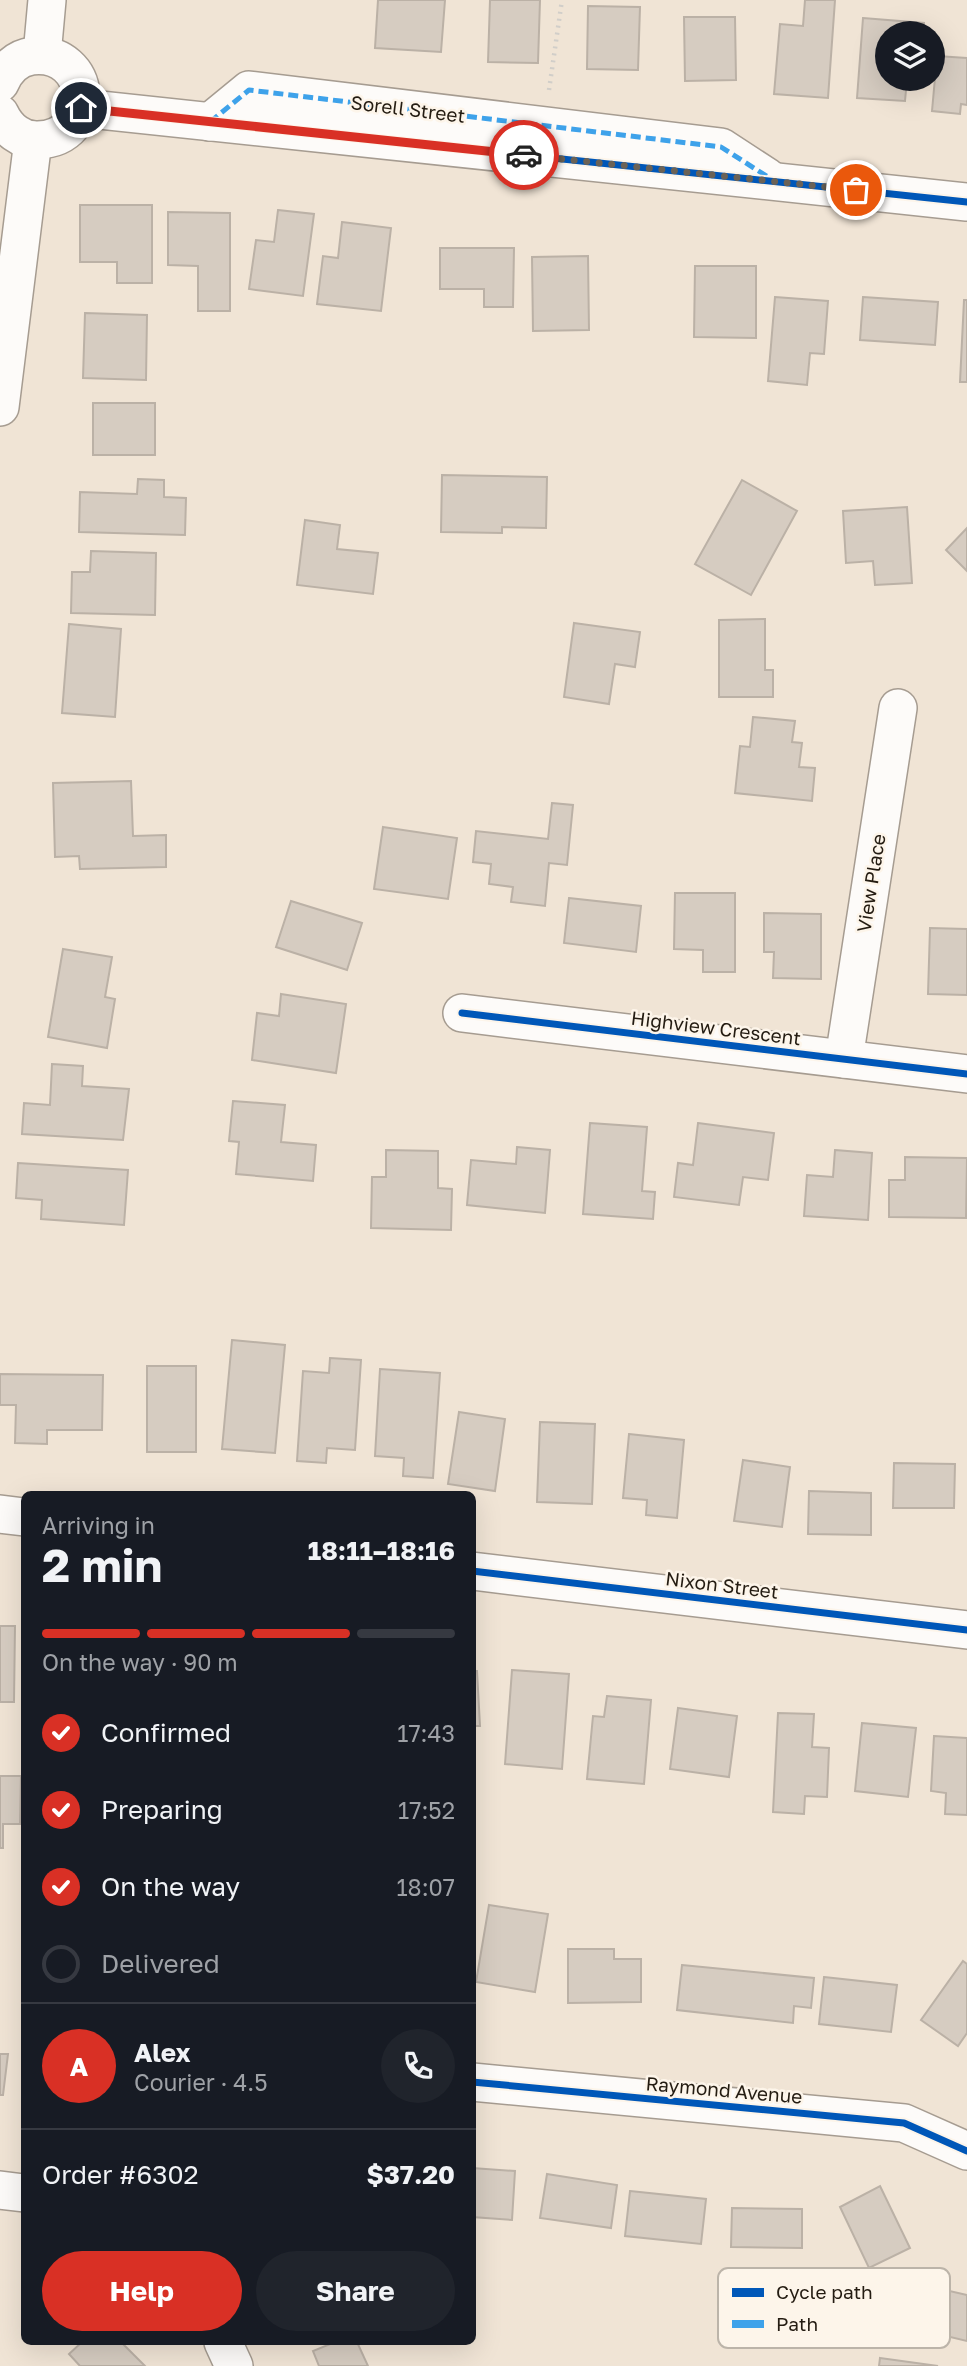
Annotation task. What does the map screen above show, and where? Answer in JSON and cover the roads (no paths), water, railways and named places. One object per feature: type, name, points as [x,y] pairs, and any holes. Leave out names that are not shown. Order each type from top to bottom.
[{"type":"street","points":[[41,55],[47,0]]},
{"type":"street","points":[[0,83],[13,64],[27,57],[41,55],[56,59],[69,66],[78,79],[81,108],[75,122],[63,134],[49,140],[33,141],[9,128],[0,114]]},
{"type":"street","name":"Sorell Street","points":[[210,122],[249,90],[721,147],[774,181]]},
{"type":"street","name":"Sorell Street","points":[[81,108],[967,202]]},
{"type":"street","points":[[0,407],[33,141]]},
{"type":"street","name":"View Place","points":[[844,1059],[898,708]]},
{"type":"street","name":"Highview Crescent","points":[[462,1013],[967,1074]]},
{"type":"street","points":[[0,1514],[21,1517]]},
{"type":"street","name":"Nixon Street","points":[[476,1571],[967,1630]]},
{"type":"street","name":"Raymond Avenue","points":[[476,2082],[904,2123],[967,2151]]},
{"type":"street","points":[[0,2190],[21,2193]]},
{"type":"street","points":[[224,2345],[234,2366]]}]
